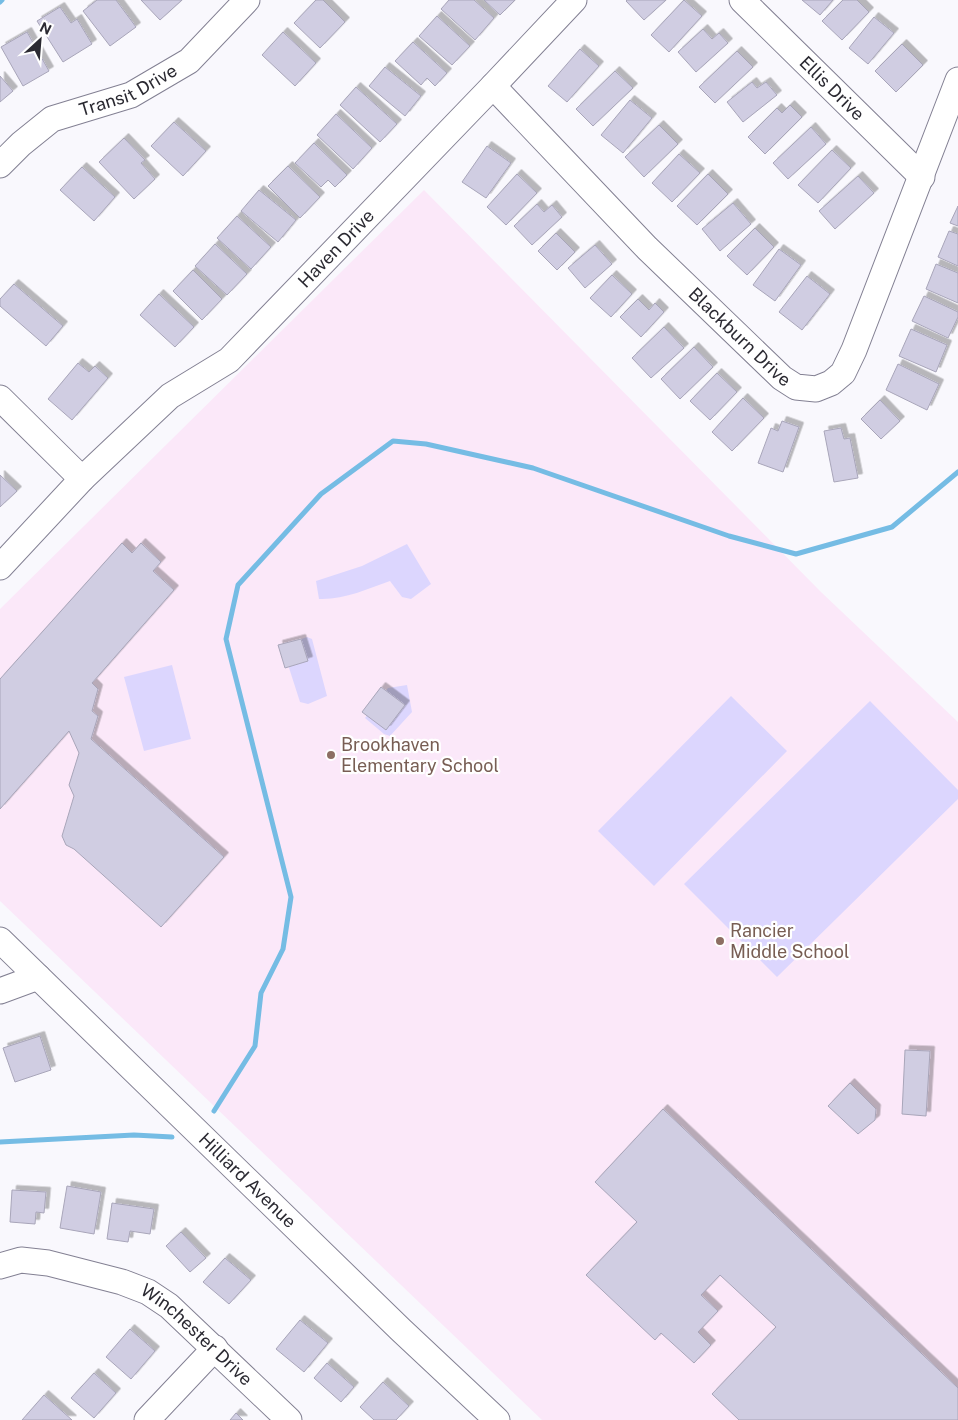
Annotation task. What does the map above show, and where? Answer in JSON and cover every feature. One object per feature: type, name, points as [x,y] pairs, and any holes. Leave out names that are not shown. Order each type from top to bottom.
[{"type":"street","name":"Transit Drive","points":[[0,165],[21,144],[52,119],[131,94],[189,60],[247,0]]},
{"type":"street","name":"Haven Drive","points":[[0,567],[82,479],[170,396],[229,360],[494,86],[574,0]]},
{"type":"street","name":"Ellis Drive","points":[[742,0],[922,177]]},
{"type":"street","name":"Blackburn Drive","points":[[494,86],[647,248],[782,378],[796,387],[816,390],[831,384],[843,373],[854,350],[958,80]]},
{"type":"street","points":[[0,398],[82,479]]},
{"type":"street","name":"Hilliard Avenue","points":[[0,940],[401,1330],[497,1420]]},
{"type":"street","points":[[0,991],[38,977]]},
{"type":"street","name":"Winchester Drive","points":[[0,1266],[21,1260],[48,1263],[122,1282],[148,1292],[169,1306],[289,1420]]},
{"type":"street","points":[[147,1420],[215,1348]]},
{"type":"shaded area","points":[[424,190],[821,592],[958,722],[958,1420],[542,1420],[0,901],[0,609]]},
{"type":"shaded area","points":[[407,544],[431,584],[411,599],[402,597],[390,581],[346,596],[319,599],[316,581],[362,566]]},
{"type":"shaded area","points":[[307,637],[312,639],[327,696],[308,704],[300,702],[282,646]]},
{"type":"shaded area","points":[[172,665],[191,739],[144,751],[124,677]]},
{"type":"shaded area","points":[[407,685],[412,712],[390,736],[384,734],[365,718],[388,688]]},
{"type":"shaded area","points":[[731,696],[787,751],[654,886],[598,831]]},
{"type":"shaded area","points":[[870,701],[958,790],[958,799],[777,977],[684,884]]},
{"type":"building","points":[[97,0],[116,0],[136,27],[110,46],[83,11]]},
{"type":"building","points":[[141,0],[182,0],[160,20]]},
{"type":"building","points":[[316,0],[323,0],[345,22],[320,48],[294,23]]},
{"type":"building","points":[[449,0],[474,0],[494,18],[475,40],[441,9]]},
{"type":"building","points":[[484,0],[515,0],[500,15]]},
{"type":"building","points":[[627,0],[666,0],[644,20]]},
{"type":"building","points":[[684,0],[702,16],[669,52],[651,35]]},
{"type":"building","points":[[802,0],[833,0],[820,15]]},
{"type":"building","points":[[843,0],[857,0],[869,12],[842,40],[822,21]]},
{"type":"building","points":[[60,7],[71,23],[77,19],[92,44],[63,62],[37,21]]},
{"type":"building","points":[[437,16],[470,46],[452,65],[419,36]]},
{"type":"building","points":[[874,17],[894,33],[868,64],[849,48]]},
{"type":"building","points":[[703,29],[712,39],[719,33],[728,43],[696,72],[678,52]]},
{"type":"building","points":[[27,32],[49,71],[23,86],[1,47]]},
{"type":"building","points":[[283,32],[316,63],[295,86],[262,55]]},
{"type":"building","points":[[413,42],[447,73],[435,86],[427,78],[421,85],[395,61]]},
{"type":"building","points":[[902,44],[923,65],[896,92],[875,71]]},
{"type":"building","points":[[580,49],[599,66],[567,102],[548,86]]},
{"type":"building","points":[[737,51],[753,67],[715,103],[699,87]]},
{"type":"building","points":[[385,67],[421,96],[405,116],[369,86]]},
{"type":"building","points":[[615,71],[633,88],[593,126],[576,109]]},
{"type":"building","points":[[0,76],[13,91],[0,102]]},
{"type":"building","points":[[752,82],[757,88],[766,82],[777,95],[743,122],[727,102]]},
{"type":"building","points":[[356,87],[397,124],[380,142],[340,105]]},
{"type":"building","points":[[630,100],[652,118],[623,153],[601,135]]},
{"type":"building","points":[[790,105],[802,117],[765,154],[748,137],[777,108],[782,113]]},
{"type":"building","points":[[336,114],[372,148],[353,169],[317,135]]},
{"type":"building","points":[[174,122],[206,151],[183,176],[151,146]]},
{"type":"building","points":[[659,125],[678,144],[644,177],[625,157]]},
{"type":"building","points":[[811,127],[826,144],[788,179],[773,163]]},
{"type":"building","points":[[124,138],[145,160],[141,163],[155,179],[134,199],[99,162]]},
{"type":"building","points":[[314,143],[347,175],[335,187],[328,180],[321,187],[295,163]]},
{"type":"building","points":[[487,146],[511,163],[486,198],[462,182]]},
{"type":"building","points":[[832,150],[851,168],[818,203],[798,185]]},
{"type":"building","points":[[679,154],[700,173],[672,202],[652,183]]},
{"type":"building","points":[[288,166],[320,197],[300,218],[268,186]]},
{"type":"building","points":[[82,167],[115,197],[94,221],[60,190]]},
{"type":"building","points":[[517,174],[537,193],[506,225],[487,207]]},
{"type":"building","points":[[708,174],[728,194],[697,225],[677,206]]},
{"type":"building","points":[[858,176],[874,193],[835,229],[819,211]]},
{"type":"building","points":[[259,190],[296,220],[278,242],[241,211]]},
{"type":"building","points":[[733,203],[751,224],[720,251],[702,229]]},
{"type":"building","points":[[537,204],[544,212],[552,205],[562,217],[532,245],[514,226]]},
{"type":"building","points":[[958,206],[958,226],[950,223]]},
{"type":"building","points":[[237,216],[271,247],[251,269],[217,238]]},
{"type":"building","points":[[755,228],[774,247],[747,275],[727,256]]},
{"type":"building","points":[[949,231],[958,234],[958,266],[938,257]]},
{"type":"building","points":[[556,233],[575,252],[557,270],[538,251]]},
{"type":"building","points":[[215,244],[247,274],[227,295],[195,266]]},
{"type":"building","points":[[595,245],[612,264],[585,288],[568,268]]},
{"type":"building","points":[[779,249],[801,265],[775,301],[753,285]]},
{"type":"building","points":[[936,264],[958,273],[958,303],[926,289]]},
{"type":"building","points":[[193,270],[222,299],[202,320],[173,291]]},
{"type":"building","points":[[612,275],[632,294],[611,317],[590,298]]},
{"type":"building","points":[[807,276],[830,294],[802,330],[779,312]]},
{"type":"building","points":[[14,284],[63,326],[46,346],[0,306],[0,299]]},
{"type":"building","points":[[159,294],[194,327],[175,347],[140,315]]},
{"type":"building","points":[[924,296],[958,312],[958,317],[948,338],[912,321]]},
{"type":"building","points":[[638,299],[649,310],[655,303],[664,312],[641,337],[620,317]]},
{"type":"building","points":[[664,327],[684,348],[651,378],[632,358]]},
{"type":"building","points":[[911,329],[947,345],[936,372],[899,356]]},
{"type":"building","points":[[694,347],[713,367],[680,399],[661,379]]},
{"type":"building","points":[[78,363],[89,372],[95,366],[108,378],[72,420],[48,399]]},
{"type":"building","points":[[898,364],[939,384],[927,410],[886,390]]},
{"type":"building","points":[[717,373],[737,392],[710,420],[690,401]]},
{"type":"building","points":[[743,398],[764,418],[732,451],[712,432]]},
{"type":"building","points":[[880,400],[900,421],[881,439],[861,419]]},
{"type":"building","points":[[782,421],[799,427],[783,472],[758,463],[771,428],[778,431]]},
{"type":"building","points":[[841,428],[844,439],[850,438],[858,478],[834,482],[824,431]]},
{"type":"building","points":[[0,475],[17,491],[0,507]]},
{"type":"building","points":[[122,543],[132,553],[141,543],[161,562],[153,571],[174,590],[92,683],[98,689],[92,711],[98,716],[91,739],[224,857],[161,927],[74,849],[66,845],[62,836],[74,796],[69,785],[79,753],[69,731],[0,809],[0,679]]},
{"type":"building","points":[[301,639],[308,661],[285,668],[278,645]]},
{"type":"building","points":[[381,687],[405,705],[386,730],[362,712]]},
{"type":"building","points":[[40,1036],[51,1070],[15,1082],[3,1048]]},
{"type":"building","points":[[905,1050],[930,1051],[926,1116],[902,1114]]},
{"type":"building","points":[[850,1083],[876,1109],[875,1120],[858,1134],[828,1106]]},
{"type":"building","points":[[663,1109],[958,1388],[958,1420],[739,1420],[712,1394],[776,1327],[720,1275],[701,1295],[718,1311],[698,1332],[711,1345],[694,1363],[661,1333],[655,1340],[586,1275],[637,1222],[595,1182]]},
{"type":"building","points":[[67,1186],[101,1192],[94,1234],[60,1228]]},
{"type":"building","points":[[12,1190],[46,1192],[44,1213],[36,1212],[35,1224],[10,1222]]},
{"type":"building","points":[[112,1203],[154,1209],[150,1234],[130,1231],[128,1242],[107,1239]]},
{"type":"building","points":[[181,1232],[206,1258],[190,1272],[166,1246]]},
{"type":"building","points":[[225,1258],[251,1280],[229,1304],[203,1282]]},
{"type":"building","points":[[300,1320],[328,1343],[304,1372],[276,1349]]},
{"type":"building","points":[[130,1329],[155,1351],[131,1379],[106,1357]]},
{"type":"building","points":[[327,1363],[354,1387],[341,1402],[314,1378]]},
{"type":"building","points":[[94,1373],[116,1393],[94,1418],[71,1398]]},
{"type":"building","points":[[383,1382],[409,1406],[396,1420],[374,1420],[360,1407]]},
{"type":"building","points":[[44,1395],[72,1420],[22,1420]]},
{"type":"building","points":[[236,1413],[243,1420],[230,1420]]},
{"type":"waterway","points":[[214,1111],[255,1046],[261,993],[283,949],[291,897],[226,639],[238,585],[321,494],[393,441],[426,444],[533,468],[729,536],[796,554],[892,527],[958,472]]},
{"type":"waterway","points":[[0,1142],[134,1135],[172,1137]]},
{"type":"place","name":"Brookhaven Elementary School","points":[[331,755]]},
{"type":"place","name":"Rancier Middle School","points":[[720,941]]}]
